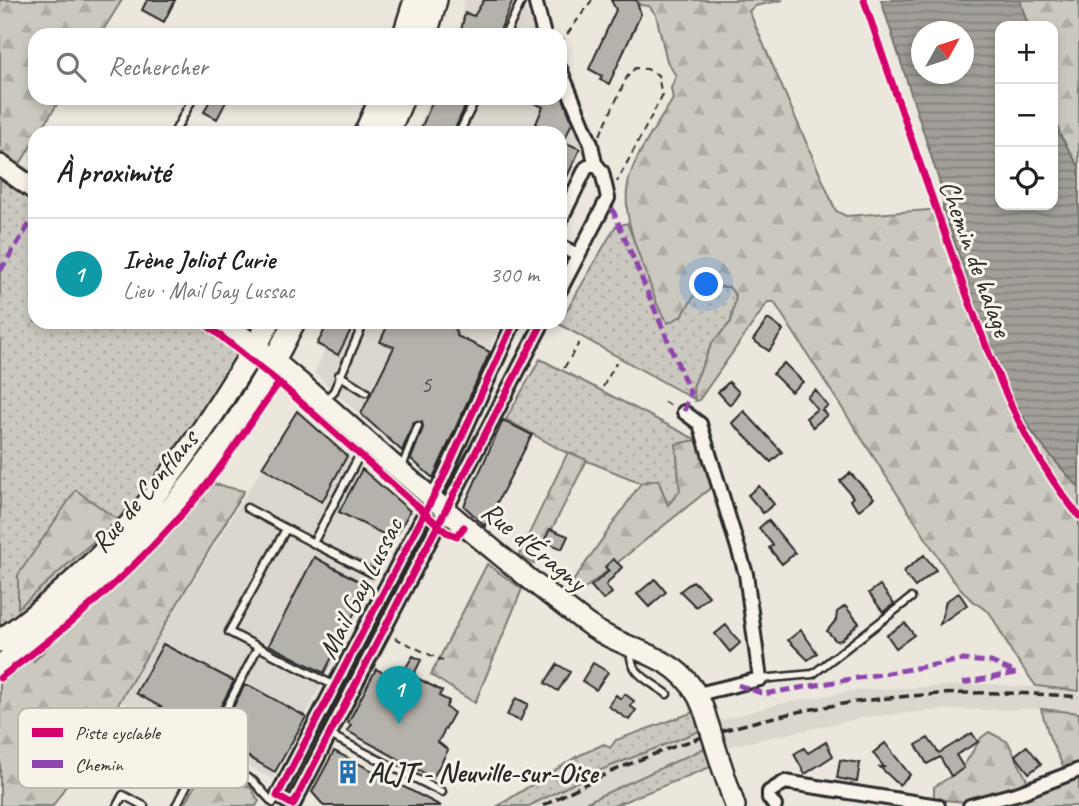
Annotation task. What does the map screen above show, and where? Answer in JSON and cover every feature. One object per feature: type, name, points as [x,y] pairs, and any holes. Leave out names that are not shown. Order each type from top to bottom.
[{"type":"main road","points":[[406,28],[415,0]]},
{"type":"main road","points":[[428,28],[436,0]]},
{"type":"main road","points":[[368,126],[378,105]]},
{"type":"main road","points":[[391,126],[400,105]]},
{"type":"main road","name":"Rue de Conflans","points":[[0,640],[77,578],[143,512],[185,458],[265,329]]},
{"type":"main road","name":"Rue de Conflans","points":[[0,666],[89,596],[143,542],[193,482],[276,360],[292,329]]},
{"type":"street","points":[[535,0],[542,28]]},
{"type":"street","points":[[567,86],[591,144],[595,163],[602,172],[608,198],[567,276]]},
{"type":"street","points":[[567,207],[586,168],[595,163]]},
{"type":"street","points":[[0,165],[28,185]]},
{"type":"street","points":[[567,250],[578,255]]},
{"type":"street","name":"Rue d'Éragny","points":[[233,329],[276,360],[438,504],[585,623],[615,643],[671,665],[701,702],[734,806]]},
{"type":"street","name":"Mail Gay Lussac","points":[[511,329],[446,472],[438,504],[375,648],[293,805],[274,802],[357,640],[438,504],[539,329]]},
{"type":"street","points":[[684,412],[700,424],[746,574],[760,679],[701,702]]},
{"type":"street","name":"Mail Gay Lussac","points":[[357,640],[375,648]]},
{"type":"street","points":[[312,726],[330,735]]},
{"type":"street","points":[[970,806],[1019,793],[1079,770]]},
{"type":"street","points":[[775,806],[769,798],[769,792],[785,782],[938,806]]},
{"type":"lane","points":[[508,28],[522,0]]},
{"type":"lane","points":[[178,126],[189,105]]},
{"type":"lane","points":[[462,126],[473,105]]},
{"type":"lane","points":[[323,402],[334,391],[361,329]]},
{"type":"lane","points":[[339,375],[366,392]]},
{"type":"lane","points":[[400,471],[418,426]]},
{"type":"lane","points":[[313,543],[366,441]]},
{"type":"lane","points":[[247,508],[372,573]]},
{"type":"lane","points":[[286,529],[229,632],[333,685]]},
{"type":"lane","points":[[760,679],[813,674],[911,598]]},
{"type":"lane","points":[[226,708],[258,647]]},
{"type":"lane","points":[[632,648],[630,663],[634,669],[667,694]]},
{"type":"lane","points":[[330,735],[442,792]]},
{"type":"lane","points":[[248,778],[274,802]]},
{"type":"lane","points":[[176,806],[185,788]]},
{"type":"lane","points":[[117,806],[123,795],[144,806]]},
{"type":"path","points":[[567,34],[592,0]]},
{"type":"path","points":[[596,142],[635,68],[647,69],[658,75],[662,96],[614,188]]},
{"type":"path","points":[[564,368],[579,343]]},
{"type":"path","points":[[603,387],[616,363]]},
{"type":"path","points":[[391,636],[443,661]]},
{"type":"shaded area","points":[[464,0],[520,0],[534,28],[460,28]]},
{"type":"shaded area","points":[[881,0],[1020,0],[1026,21],[995,21],[995,210],[1058,210],[1058,128],[1079,167],[1079,487],[1034,435],[1010,391],[988,340],[943,209],[943,193]]},
{"type":"shaded area","points":[[567,98],[583,140],[567,175],[567,126],[418,126],[428,105],[567,105]]},
{"type":"shaded area","points":[[325,329],[498,329],[431,478],[314,373],[324,352],[316,346]]},
{"type":"shaded area","points":[[297,411],[410,511],[273,779],[248,766],[248,708],[134,708],[120,701]]},
{"type":"shaded area","points":[[987,684],[1079,691],[1079,713],[1041,709],[941,710],[866,717],[726,747],[718,721],[779,704],[859,690]]},
{"type":"shaded area","points":[[702,730],[707,747],[578,806],[529,806],[596,772]]},
{"type":"green space","points":[[0,0],[122,0],[104,28],[28,28],[28,105],[57,105],[43,126],[28,126],[28,151],[20,164],[0,151]]},
{"type":"green space","points":[[638,0],[783,0],[755,6],[749,11],[836,211],[846,216],[943,209],[988,340],[1010,391],[1034,435],[1079,487],[1079,691],[1036,686],[1013,654],[990,613],[971,600],[952,579],[774,302],[768,302],[699,400],[695,401],[693,387],[712,343],[731,322],[736,296],[729,287],[700,286],[682,316],[668,323],[657,303],[634,240],[628,216],[629,179],[645,144],[673,99],[671,88],[676,76],[667,61],[656,15],[649,6],[640,5]]},
{"type":"green space","points":[[1020,0],[1079,0],[1079,167],[1058,128],[1058,21],[1026,21]]},
{"type":"green space","points":[[0,151],[28,170],[28,329],[241,329],[246,333],[214,484],[33,662],[0,638]]},
{"type":"green space","points":[[627,223],[664,318],[682,316],[700,285],[729,287],[736,296],[731,322],[712,343],[693,387],[694,399],[567,328],[567,310],[615,227]]},
{"type":"green space","points":[[540,359],[697,440],[676,444],[680,491],[668,505],[658,480],[641,483],[563,451],[506,419]]},
{"type":"green space","points":[[697,440],[712,487],[573,598],[565,593],[641,483],[658,480],[668,505],[680,491],[676,444]]},
{"type":"green space","points":[[568,452],[587,460],[534,564],[519,555]]},
{"type":"green space","points":[[214,484],[244,491],[116,708],[18,708],[18,788],[64,788],[53,806],[0,806],[0,638],[33,662]]},
{"type":"green space","points":[[76,490],[118,520],[18,608],[18,575]]},
{"type":"green space","points":[[487,564],[522,589],[475,703],[431,675]]},
{"type":"green space","points":[[1041,709],[1079,713],[1079,806],[975,806],[965,802],[934,799],[934,787],[961,770],[981,738],[989,732],[1008,742],[1034,794],[1070,780],[1050,739]]},
{"type":"green space","points":[[694,712],[702,730],[596,772],[529,806],[498,806],[576,757],[604,744],[610,748],[616,740]]},
{"type":"green space","points":[[707,747],[713,766],[613,806],[578,806]]},
{"type":"green space","points":[[248,787],[259,801],[256,806],[184,806],[194,788]]},
{"type":"building","points":[[147,0],[175,0],[164,22],[142,10]]},
{"type":"building","points":[[484,0],[513,0],[501,28],[462,28],[465,13],[474,16]]},
{"type":"building","points":[[611,0],[636,0],[641,14],[609,84],[600,80],[602,76],[589,69],[616,10]]},
{"type":"building","points":[[208,105],[224,105],[217,119],[204,112]]},
{"type":"building","points":[[431,105],[466,105],[456,126],[422,126]]},
{"type":"building","points":[[539,105],[566,105],[572,122],[567,134],[567,126],[535,126],[543,107]]},
{"type":"building","points":[[567,143],[580,149],[567,177]]},
{"type":"building","points":[[768,319],[783,330],[769,351],[753,340]]},
{"type":"building","points":[[325,329],[351,329],[338,355],[317,344]]},
{"type":"building","points":[[386,329],[455,329],[457,336],[490,352],[433,478],[411,459],[423,428],[422,422],[413,423],[402,451],[361,414],[394,347],[380,342]]},
{"type":"building","points":[[784,363],[803,382],[791,392],[773,374]]},
{"type":"building","points":[[729,382],[739,392],[730,405],[718,392]]},
{"type":"building","points":[[815,390],[828,406],[822,410],[827,415],[813,427],[806,418],[817,409],[807,397]]},
{"type":"building","points":[[297,411],[347,456],[322,502],[262,467]]},
{"type":"building","points":[[744,411],[782,452],[771,462],[732,423]]},
{"type":"building","points":[[503,420],[532,435],[485,526],[464,506]]},
{"type":"building","points":[[362,469],[410,511],[398,533],[390,529],[387,536],[339,512]]},
{"type":"building","points":[[850,473],[874,498],[859,510],[850,500],[853,497],[840,481]]},
{"type":"building","points":[[759,486],[774,504],[763,513],[748,495]]},
{"type":"building","points":[[768,520],[795,553],[782,564],[769,548],[773,545],[759,528]]},
{"type":"building","points":[[550,529],[568,536],[562,549],[544,541]]},
{"type":"building","points":[[924,555],[936,570],[915,587],[903,572]]},
{"type":"building","points":[[314,557],[368,586],[324,673],[269,645]]},
{"type":"building","points":[[613,559],[622,567],[606,585],[612,593],[603,600],[591,586],[609,571],[605,567]]},
{"type":"building","points":[[655,579],[666,592],[649,607],[637,594]]},
{"type":"building","points":[[693,581],[709,596],[696,607],[680,591]]},
{"type":"building","points":[[880,585],[894,604],[883,612],[869,593]]},
{"type":"building","points":[[959,593],[967,605],[940,624],[946,601]]},
{"type":"building","points":[[845,606],[859,623],[841,640],[836,641],[827,631],[836,620],[837,612]]},
{"type":"building","points":[[905,623],[914,635],[896,648],[887,635]]},
{"type":"building","points":[[726,625],[740,643],[730,652],[715,634]]},
{"type":"building","points":[[801,630],[817,653],[808,660],[788,640]]},
{"type":"building","points":[[163,644],[234,681],[220,708],[163,708],[136,693]]},
{"type":"building","points":[[413,656],[421,660],[413,676],[442,691],[439,696],[449,701],[446,707],[454,713],[438,742],[448,750],[433,778],[347,731],[351,725],[348,723],[376,669],[398,680]]},
{"type":"building","points":[[593,663],[608,672],[596,690],[582,681]]},
{"type":"building","points":[[557,664],[570,672],[558,691],[545,683]]},
{"type":"building","points":[[244,686],[250,686],[306,717],[275,772],[248,757],[248,708],[233,708]]},
{"type":"building","points":[[625,694],[634,701],[630,706],[636,710],[629,720],[608,706],[616,695],[621,699]]},
{"type":"building","points":[[516,698],[528,704],[520,721],[507,715]]},
{"type":"building","points":[[972,733],[978,742],[956,755],[964,768],[951,776],[940,757],[927,764],[916,745],[928,738],[939,753]]},
{"type":"building","points":[[826,742],[833,756],[805,774],[794,754],[804,748],[808,753]]},
{"type":"building","points":[[885,743],[910,775],[899,785],[880,767],[884,767],[873,753]]},
{"type":"building","points":[[1027,746],[1041,764],[1029,773],[1015,755]]},
{"type":"building","name":"ALJT - Neuville-sur-Oise","points":[[334,751],[441,806],[324,806],[312,792]]},
{"type":"building","points":[[840,760],[860,763],[857,782],[837,778]]},
{"type":"waterway","points":[[567,193],[573,180]]},
{"type":"waterway","points":[[397,551],[401,543]]},
{"type":"waterway","points":[[391,629],[428,558]]},
{"type":"waterway","points":[[350,641],[375,592]]},
{"type":"waterway","points":[[335,671],[345,650]]},
{"type":"waterway","points":[[371,669],[374,662]]},
{"type":"waterway","points":[[343,724],[368,674]]},
{"type":"waterway","points":[[297,742],[324,692]]},
{"type":"waterway","points":[[279,778],[295,746]]},
{"type":"railway","points":[[543,806],[605,774],[670,748],[736,727],[803,711],[871,700],[940,694],[1009,693],[1079,697]]},
{"type":"marked path","points":[[612,208],[690,393],[684,412]]},
{"type":"marked path","points":[[0,271],[28,226]]},
{"type":"marked path","points":[[738,685],[764,694],[963,660],[991,662],[1016,673],[963,683]]},
{"type":"cycle path","name":"Chemin de halage","points":[[864,0],[955,263],[1006,395],[1039,457],[1079,516]]},
{"type":"cycle path","points":[[212,329],[277,381],[446,532],[457,536],[464,527]]},
{"type":"cycle path","points":[[511,329],[442,480],[277,796],[293,805],[539,329]]},
{"type":"cycle path","points":[[0,678],[79,615],[152,547],[208,483],[279,383]]},
{"type":"place","name":"Irène Joliot Curie","points":[[399,724]]},
{"type":"place","name":"ALJT - Neuville-sur-Oise","points":[[348,772]]}]
